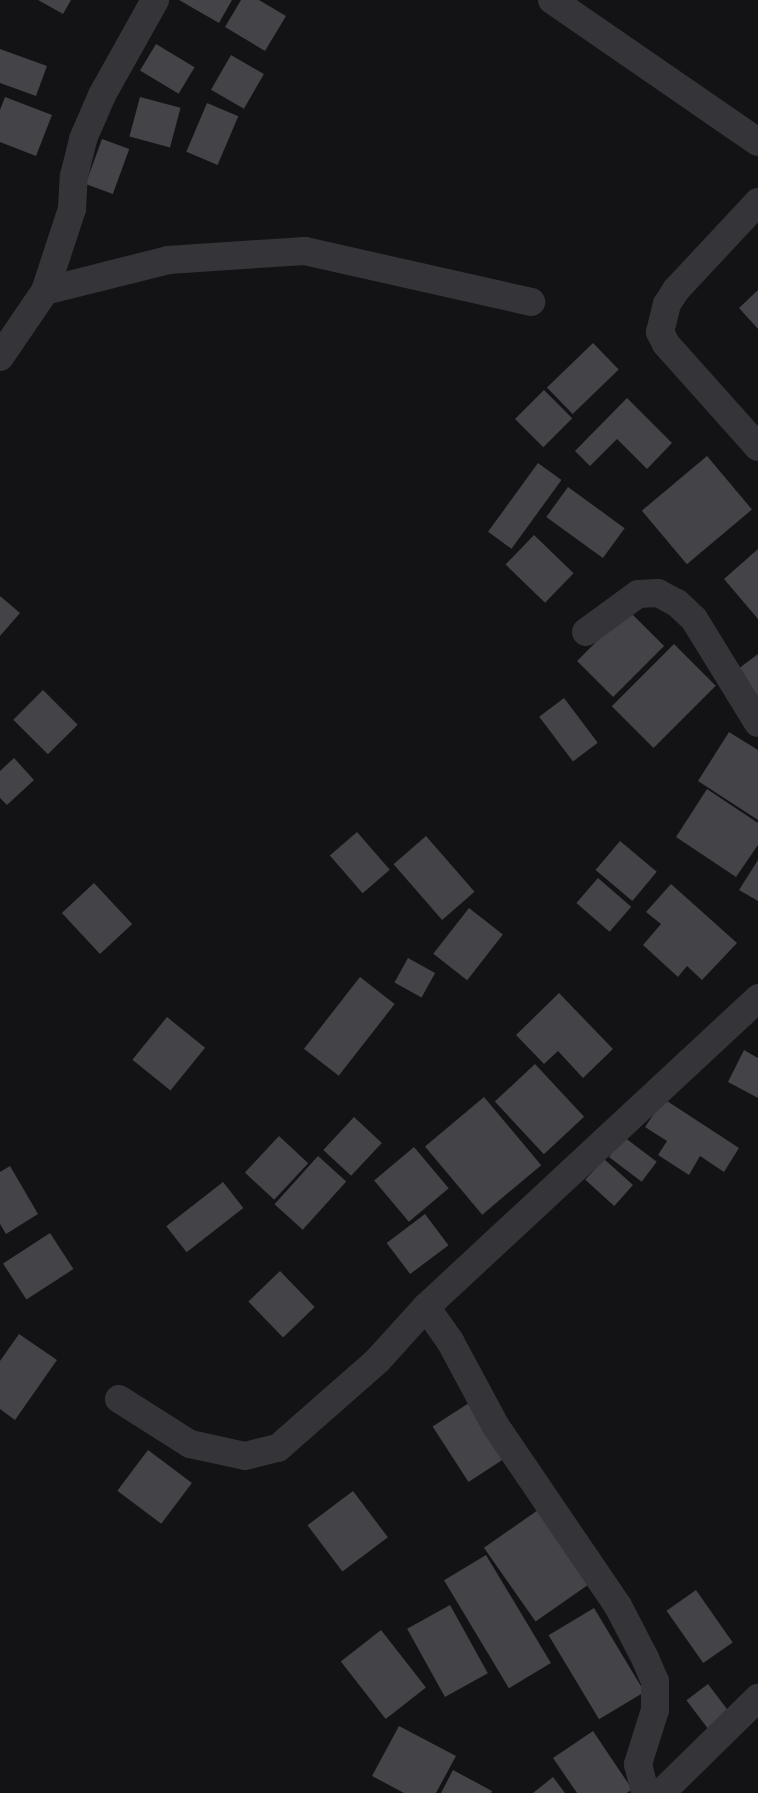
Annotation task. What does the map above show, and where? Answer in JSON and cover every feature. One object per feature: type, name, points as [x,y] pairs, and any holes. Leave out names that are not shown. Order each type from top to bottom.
[{"type":"street","points":[[0,357],[45,291],[72,209],[74,176],[83,139],[102,95],[155,0]]},
{"type":"street","points":[[552,0],[758,142]]},
{"type":"street","points":[[758,202],[676,290],[667,304],[660,332],[666,344],[758,447]]},
{"type":"street","points":[[45,291],[168,260],[304,250],[531,302]]},
{"type":"street","points":[[586,632],[638,594],[658,592],[677,603],[694,619],[758,723]]},
{"type":"street","points":[[119,1399],[190,1444],[229,1454],[261,1454],[278,1448],[329,1406],[426,1306],[758,998]]},
{"type":"street","points":[[426,1306],[495,1425],[618,1606],[645,1658],[655,1681],[655,1710],[638,1764],[645,1793]]},
{"type":"street","points":[[661,1793],[758,1698]]},
{"type":"building","points":[[38,0],[71,0],[63,14]]},
{"type":"building","points":[[179,0],[232,0],[219,23]]},
{"type":"building","points":[[241,0],[259,0],[286,16],[265,51],[225,27]]},
{"type":"building","points":[[156,44],[195,67],[179,94],[140,71]]},
{"type":"building","points":[[0,49],[47,66],[36,96],[0,83]]},
{"type":"building","points":[[231,55],[264,74],[244,109],[211,90]]},
{"type":"building","points":[[5,97],[52,115],[36,156],[0,142],[0,110]]},
{"type":"building","points":[[140,97],[181,108],[170,147],[129,137]]},
{"type":"building","points":[[207,103],[238,116],[218,165],[186,152]]},
{"type":"building","points":[[102,139],[129,149],[113,194],[86,184]]},
{"type":"building","points":[[758,290],[758,329],[739,308]]},
{"type":"building","points":[[593,343],[619,370],[573,414],[547,387]]},
{"type":"building","points":[[544,390],[572,418],[543,447],[515,419]]},
{"type":"building","points":[[627,398],[672,443],[647,469],[617,439],[590,466],[575,451]]},
{"type":"building","points":[[707,456],[752,510],[687,564],[642,511]]},
{"type":"building","points":[[538,463],[561,480],[511,549],[488,532]]},
{"type":"building","points":[[568,487],[625,528],[603,558],[546,517]]},
{"type":"building","points":[[534,535],[574,573],[545,603],[506,564]]},
{"type":"building","points":[[758,549],[758,619],[724,579]]},
{"type":"building","points":[[0,596],[20,613],[0,636]]},
{"type":"building","points":[[628,610],[664,646],[613,697],[577,661]]},
{"type":"building","points":[[674,644],[716,686],[653,748],[612,706]]},
{"type":"building","points":[[758,654],[758,704],[734,672]]},
{"type":"building","points":[[43,690],[78,725],[48,754],[13,720]]},
{"type":"building","points":[[564,698],[598,743],[573,761],[539,717]]},
{"type":"building","points":[[729,732],[758,750],[758,820],[698,781]]},
{"type":"building","points":[[14,758],[34,780],[7,805],[0,798],[0,771]]},
{"type":"building","points":[[707,789],[758,823],[758,845],[736,877],[676,837]]},
{"type":"building","points":[[357,832],[390,870],[363,893],[330,856]]},
{"type":"building","points":[[426,836],[475,892],[442,920],[394,864]]},
{"type":"building","points":[[620,841],[657,872],[632,901],[596,870]]},
{"type":"building","points":[[758,860],[758,901],[739,890]]},
{"type":"building","points":[[598,878],[631,907],[610,932],[576,903]]},
{"type":"building","points":[[94,883],[132,924],[100,954],[62,913]]},
{"type":"building","points":[[671,884],[737,943],[702,980],[687,966],[678,977],[643,945],[661,924],[646,912]]},
{"type":"building","points":[[469,908],[503,934],[467,980],[433,954]]},
{"type":"building","points":[[408,958],[435,973],[422,998],[394,982]]},
{"type":"building","points":[[360,977],[395,1004],[339,1076],[304,1049]]},
{"type":"building","points":[[559,993],[613,1049],[583,1078],[558,1051],[544,1064],[516,1035]]},
{"type":"building","points":[[167,1017],[205,1048],[170,1091],[132,1060]]},
{"type":"building","points":[[744,1050],[758,1058],[758,1098],[728,1082]]},
{"type":"building","points":[[535,1064],[584,1117],[544,1154],[495,1102]]},
{"type":"building","points":[[484,1097],[541,1165],[482,1215],[425,1146]]},
{"type":"building","points":[[664,1099],[739,1148],[724,1172],[700,1156],[689,1175],[658,1155],[667,1141],[645,1127]]},
{"type":"building","points":[[354,1117],[382,1143],[351,1176],[323,1150]]},
{"type":"building","points":[[279,1136],[308,1163],[274,1200],[245,1173]]},
{"type":"building","points":[[624,1137],[657,1162],[642,1182],[609,1157]]},
{"type":"building","points":[[414,1147],[449,1188],[409,1222],[374,1180]]},
{"type":"building","points":[[318,1156],[346,1181],[303,1230],[275,1204]]},
{"type":"building","points":[[604,1159],[633,1185],[614,1206],[585,1180]]},
{"type":"building","points":[[10,1166],[38,1214],[6,1234],[0,1224],[0,1172]]},
{"type":"building","points":[[223,1182],[243,1208],[187,1252],[166,1226]]},
{"type":"building","points":[[425,1214],[448,1245],[410,1274],[387,1243]]},
{"type":"building","points":[[50,1233],[73,1269],[26,1300],[3,1263]]},
{"type":"building","points":[[280,1271],[315,1307],[283,1338],[248,1302]]},
{"type":"building","points":[[19,1334],[57,1360],[15,1420],[0,1409],[0,1361]]},
{"type":"building","points":[[472,1401],[508,1456],[469,1482],[433,1427]]},
{"type":"building","points":[[148,1450],[192,1483],[161,1524],[117,1491]]},
{"type":"building","points":[[353,1491],[388,1537],[342,1572],[307,1525]]},
{"type":"building","points":[[538,1510],[590,1584],[536,1622],[484,1548]]},
{"type":"building","points":[[486,1555],[551,1663],[509,1688],[444,1580]]},
{"type":"building","points":[[696,1590],[733,1642],[703,1663],[667,1611]]},
{"type":"building","points":[[450,1605],[488,1673],[445,1697],[407,1629]]},
{"type":"building","points":[[594,1608],[644,1692],[599,1719],[549,1635]]},
{"type":"building","points":[[381,1630],[426,1688],[386,1719],[341,1661]]},
{"type":"building","points":[[708,1684],[734,1718],[712,1735],[686,1700]]},
{"type":"building","points":[[399,1726],[456,1756],[436,1793],[404,1793],[372,1776]]},
{"type":"building","points":[[593,1731],[632,1789],[627,1793],[577,1793],[553,1758]]},
{"type":"building","points":[[453,1770],[492,1791],[491,1793],[441,1793]]},
{"type":"building","points":[[553,1777],[565,1793],[533,1793]]}]
